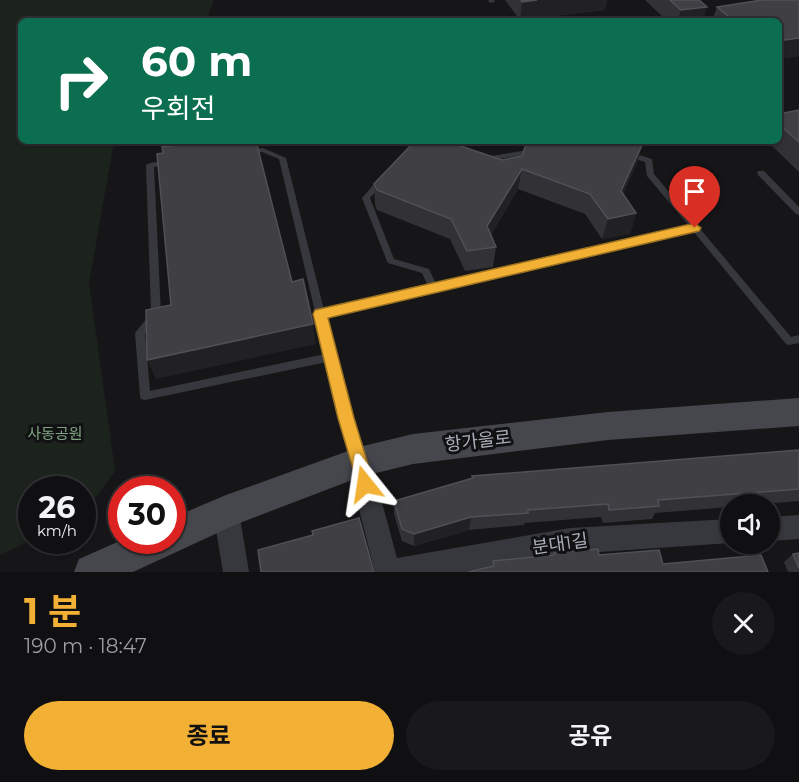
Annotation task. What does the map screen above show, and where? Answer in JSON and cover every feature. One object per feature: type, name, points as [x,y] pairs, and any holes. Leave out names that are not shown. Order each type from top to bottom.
[{"type":"main road","name":"항가울로","points":[[186,530],[226,512],[359,462],[413,449],[608,426],[799,412]]},
{"type":"main road","points":[[92,572],[132,554]]},
{"type":"street","name":"분대1길","points":[[359,462],[389,572],[570,541],[720,532]]},
{"type":"street","points":[[226,512],[236,572]]},
{"type":"street","points":[[780,528],[799,527]]},
{"type":"lane","points":[[478,160],[544,149]]},
{"type":"lane","points":[[241,153],[264,150],[282,158],[359,462]]},
{"type":"lane","points":[[619,151],[649,161],[650,174],[789,342],[799,339]]},
{"type":"lane","points":[[184,160],[150,165],[156,314],[140,333],[145,396],[331,357]]},
{"type":"lane","points":[[761,173],[799,212]]},
{"type":"lane","points":[[387,175],[366,198],[391,261],[426,271],[433,288]]},
{"type":"lane","points":[[320,314],[695,228]]},
{"type":"green space","name":"사동공원","points":[[0,0],[214,0],[207,18],[18,18],[18,144],[116,144],[113,148],[89,283],[115,471],[111,476],[108,476],[108,481],[96,497],[96,476],[18,476],[18,547],[0,555]]},
{"type":"building","points":[[670,0],[699,0],[707,7],[681,10]]},
{"type":"building","points":[[762,0],[799,0],[799,38],[782,40],[782,18],[730,18],[717,7]]},
{"type":"building","points":[[799,110],[799,142],[782,127],[782,113]]},
{"type":"building","points":[[185,144],[257,144],[292,282],[303,279],[313,324],[147,360],[146,310],[171,305],[157,154],[163,153],[162,147]]},
{"type":"building","points":[[412,144],[455,144],[502,160],[522,156],[526,144],[643,144],[621,191],[636,213],[608,219],[590,194],[522,169],[487,226],[496,247],[467,251],[451,219],[377,190],[374,184]]},
{"type":"building","points":[[799,450],[799,489],[658,500],[659,506],[609,510],[608,504],[528,510],[528,513],[471,517],[414,534],[402,529],[394,501],[473,478],[472,476]]},
{"type":"building","points":[[359,518],[374,572],[261,572],[258,550],[313,535],[312,531]]},
{"type":"building","points":[[598,549],[599,555],[659,550],[663,564],[761,555],[768,572],[468,572],[494,566],[493,561]]},
{"type":"building","points":[[799,553],[799,568],[793,554]]},
{"type":"route","points":[[365,484],[320,314],[695,228]]}]
